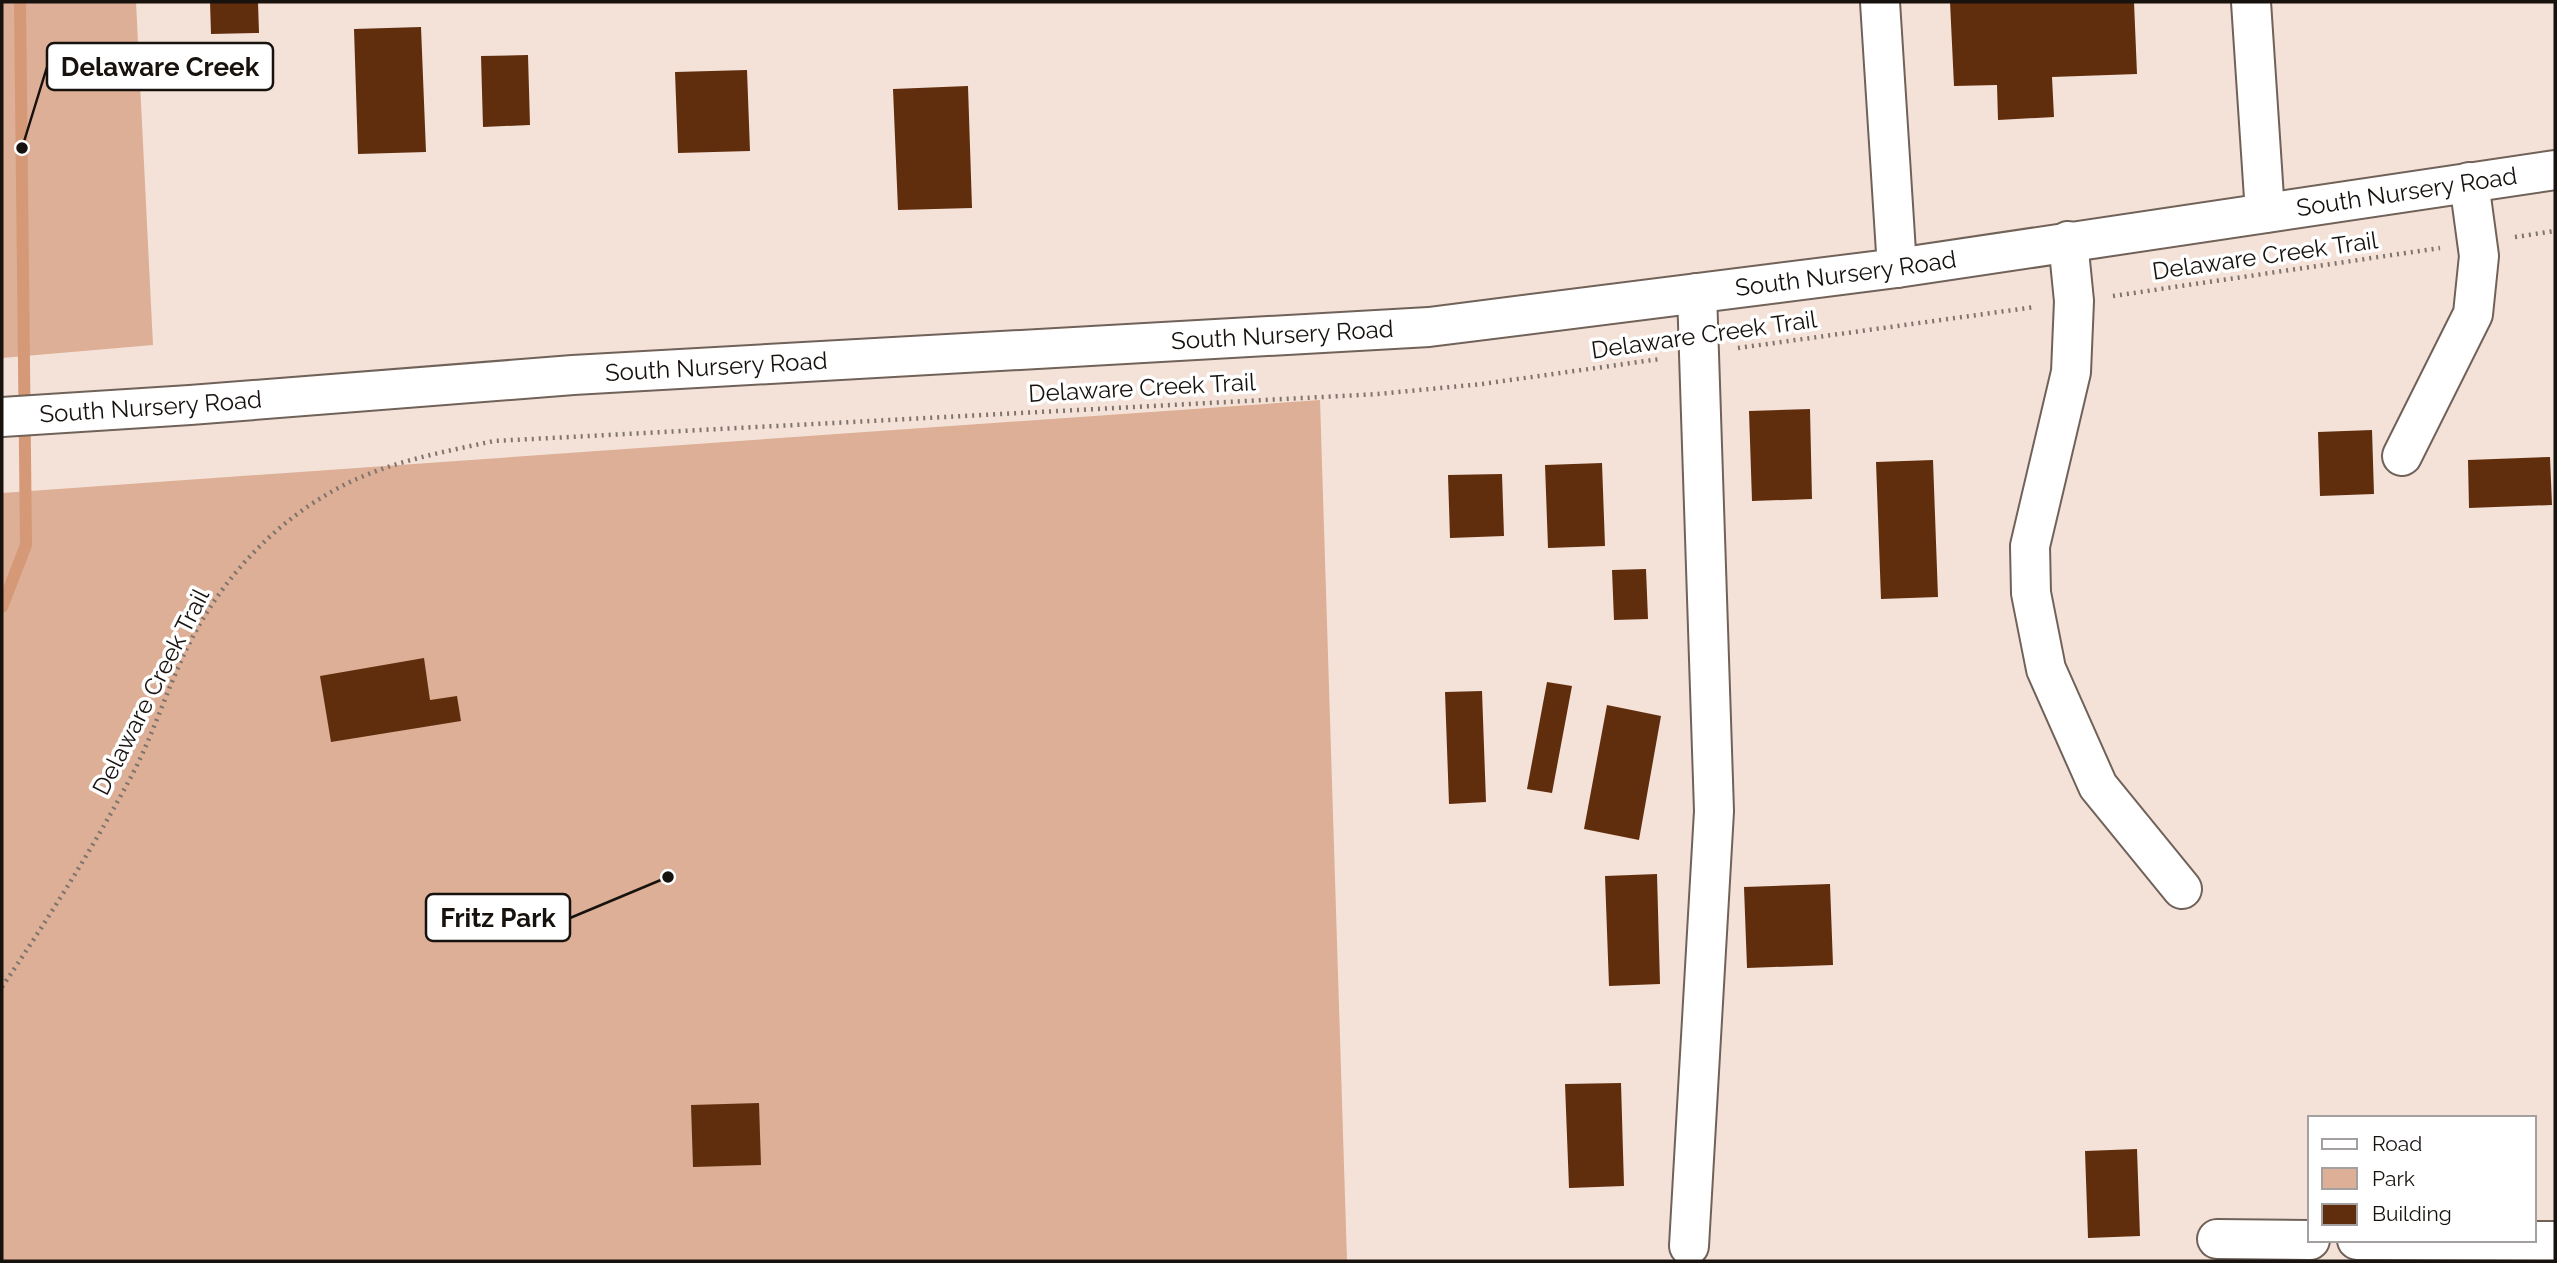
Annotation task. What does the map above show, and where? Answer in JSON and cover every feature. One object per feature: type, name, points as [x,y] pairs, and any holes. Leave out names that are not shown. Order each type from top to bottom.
[{"type":"street","points":[[1880,2],[1898,268]]},
{"type":"street","points":[[2251,2],[2265,213]]},
{"type":"street","name":"South Nursery Road","points":[[2,417],[586,374],[1429,327],[1898,268],[2555,170]]},
{"type":"street","points":[[2402,456],[2473,314],[2479,256],[2469,182]]},
{"type":"street","points":[[2068,241],[2074,301],[2071,372],[2030,546],[2031,593],[2046,669],[2098,786],[2182,889]]},
{"type":"street","points":[[1689,1247],[1714,811],[1698,293]]},
{"type":"street","points":[[2217,1239],[2308,1240]]},
{"type":"street","points":[[2536,1241],[2555,1241]]},
{"type":"path","name":"Delaware Creek Trail","points":[[2,987],[54,910],[133,773],[190,643],[229,578],[284,523],[342,486],[418,457],[494,441],[554,436],[1378,394],[1482,384],[2555,231]]},
{"type":"green space","points":[[2,2],[136,2],[153,345],[2,358]]},
{"type":"green space","points":[[1320,400],[1347,1261],[2,1261],[2,493]]},
{"type":"building","points":[[210,2],[258,2],[259,33],[211,34]]},
{"type":"building","points":[[1950,2],[2134,2],[2137,74],[2052,77],[2054,117],[1998,120],[1997,85],[1954,86]]},
{"type":"building","points":[[421,27],[426,152],[358,154],[354,29]]},
{"type":"building","points":[[528,55],[530,125],[483,127],[481,56]]},
{"type":"building","points":[[747,70],[750,151],[678,153],[675,72]]},
{"type":"building","points":[[968,86],[972,208],[898,210],[893,89]]},
{"type":"building","points":[[1810,409],[1812,499],[1752,501],[1749,411]]},
{"type":"building","points":[[2372,430],[2374,494],[2320,496],[2318,432]]},
{"type":"building","points":[[2550,457],[2552,505],[2469,508],[2468,460]]},
{"type":"building","points":[[1933,460],[1938,597],[1881,599],[1876,462]]},
{"type":"building","points":[[1602,463],[1605,546],[1548,548],[1545,465]]},
{"type":"building","points":[[1502,474],[1504,536],[1450,538],[1448,475]]},
{"type":"building","points":[[1646,569],[1648,619],[1614,620],[1612,570]]},
{"type":"building","points":[[424,658],[430,700],[457,696],[461,721],[331,742],[320,676]]},
{"type":"building","points":[[1547,682],[1572,686],[1552,793],[1527,789]]},
{"type":"building","points":[[1482,691],[1486,802],[1449,804],[1445,692]]},
{"type":"building","points":[[1607,705],[1661,716],[1639,840],[1584,829]]},
{"type":"building","points":[[1657,874],[1660,984],[1609,986],[1605,876]]},
{"type":"building","points":[[1830,884],[1833,965],[1747,968],[1744,887]]},
{"type":"building","points":[[1621,1083],[1624,1186],[1569,1188],[1565,1084]]},
{"type":"building","points":[[759,1103],[761,1165],[693,1167],[691,1105]]},
{"type":"building","points":[[2137,1149],[2140,1236],[2088,1238],[2085,1151]]},
{"type":"waterway","points":[[2,607],[26,545],[20,2]]},
{"type":"place","name":"Delaware Creek","points":[[22,148]]},
{"type":"place","name":"Fritz Park","points":[[668,877]]}]
